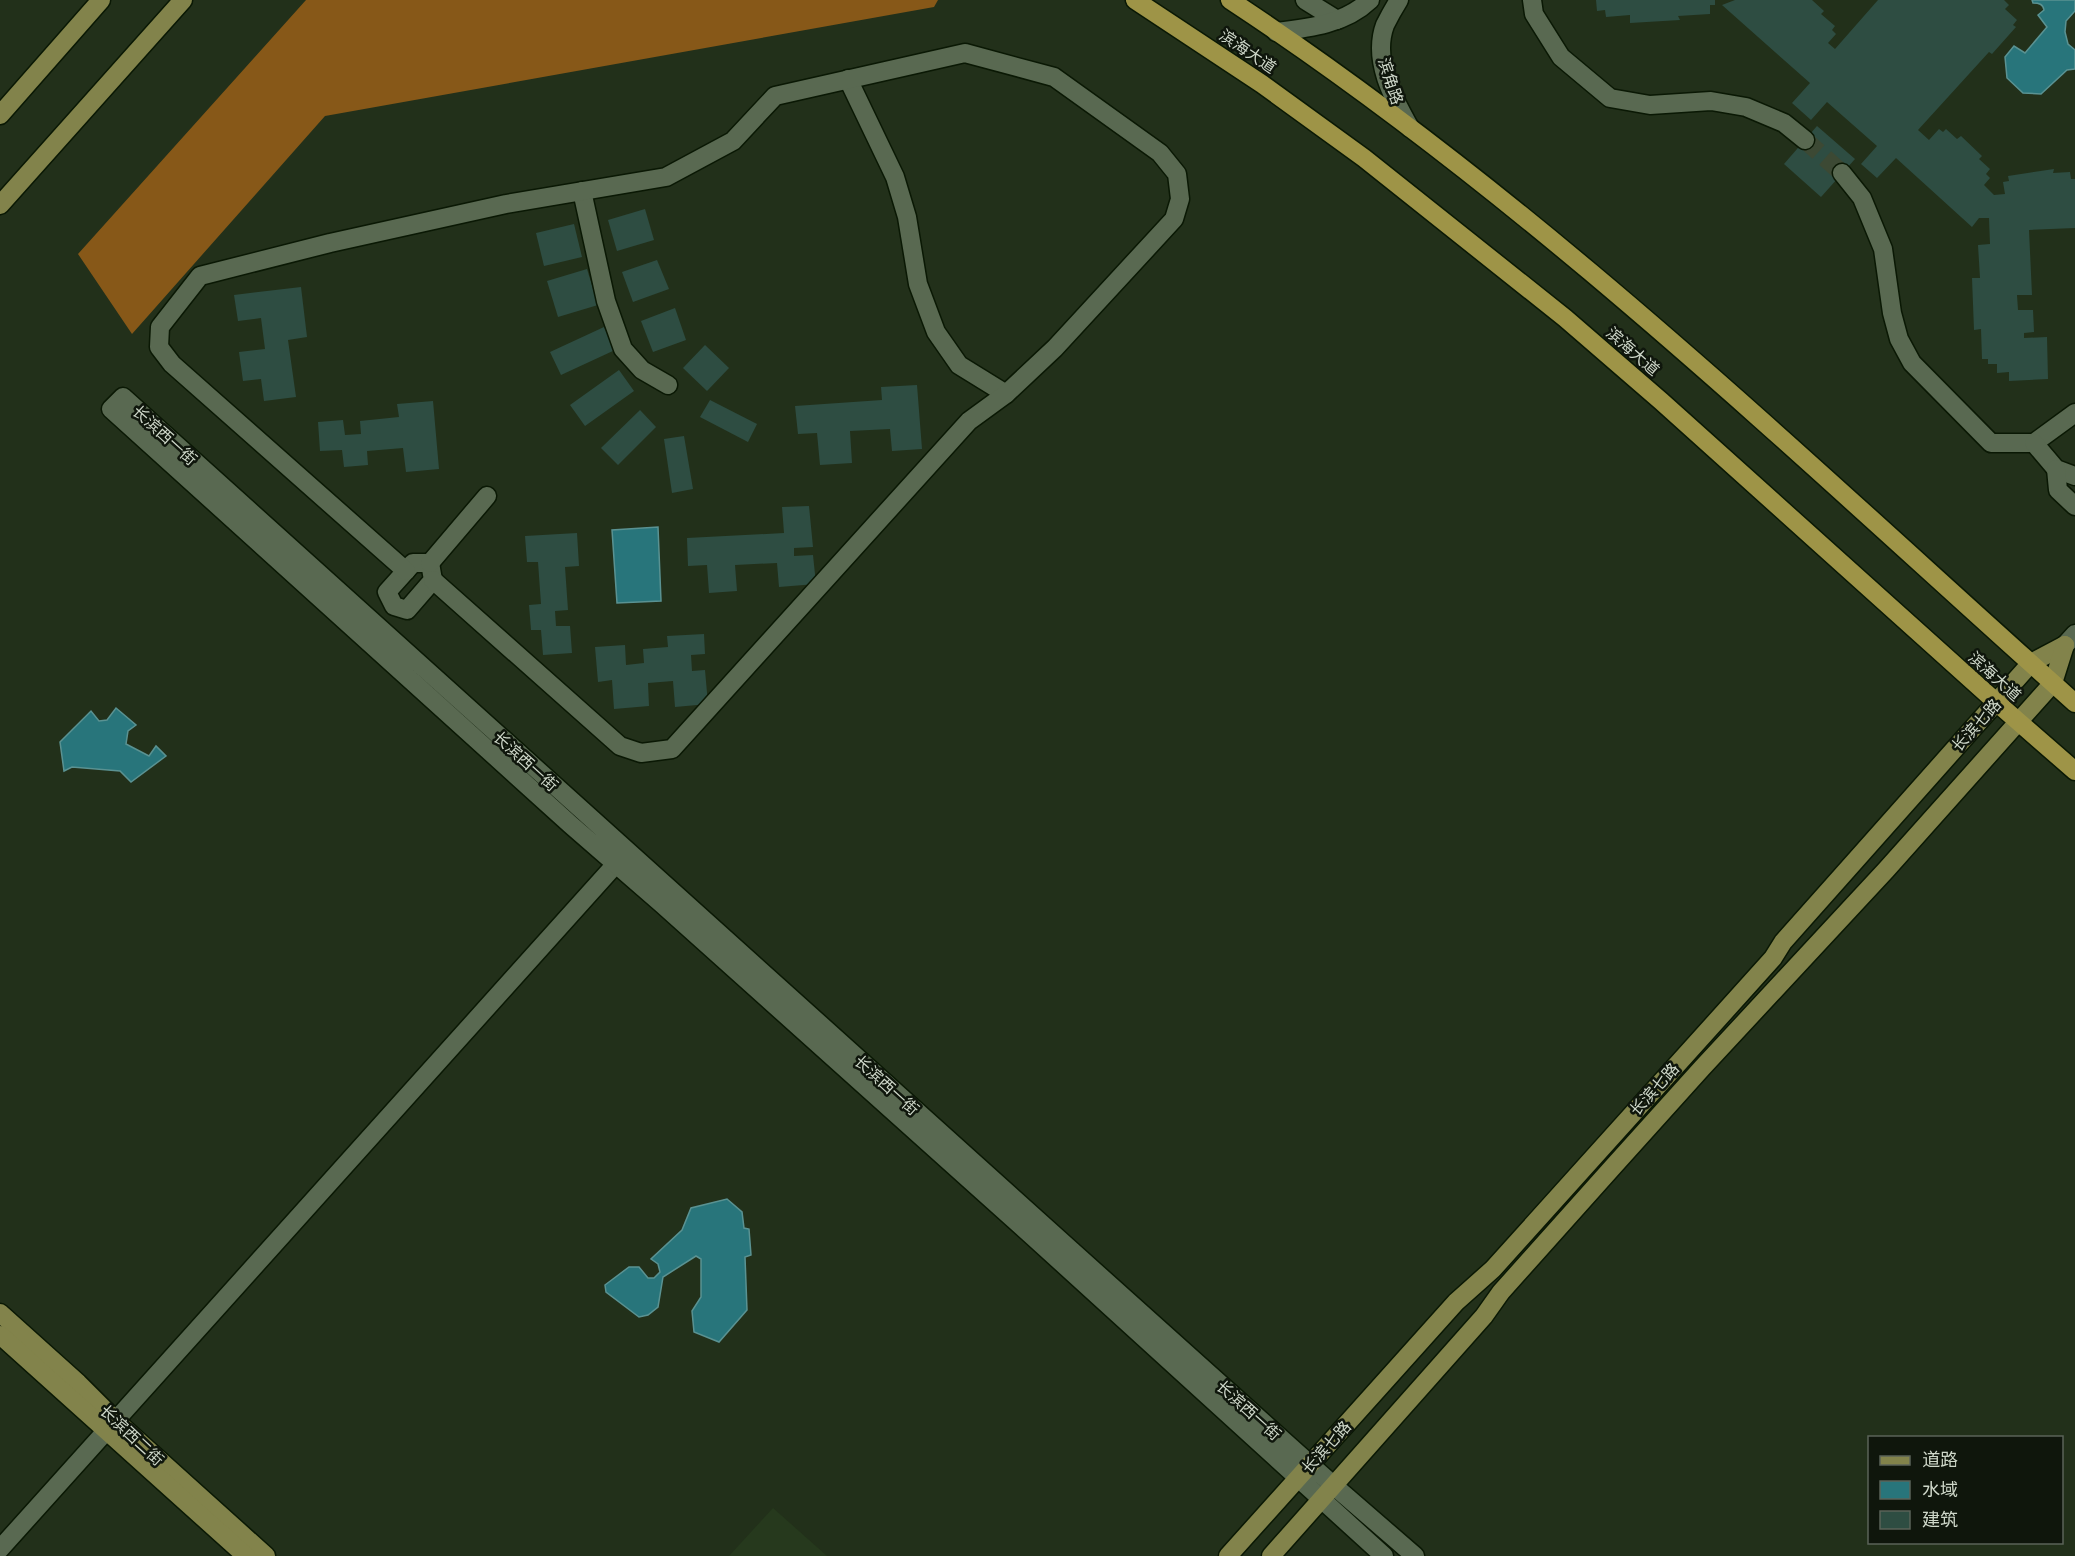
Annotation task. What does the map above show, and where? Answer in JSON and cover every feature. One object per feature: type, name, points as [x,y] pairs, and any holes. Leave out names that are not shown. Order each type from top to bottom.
[{"type":"highway","name":"滨海大道","points":[[1135,0],[1262,84],[1364,158],[1556,310],[1679,416],[2075,771]]},
{"type":"highway","name":"滨海大道","points":[[1230,0],[1410,128],[1629,304],[2075,703]]},
{"type":"main road","points":[[0,115],[101,0]]},
{"type":"main road","points":[[0,205],[183,0]]},
{"type":"main road","name":"长滨七路","points":[[1228,1556],[1456,1302],[1493,1269],[1773,958],[1783,942],[2031,663],[2070,639]]},
{"type":"main road","name":"长滨七路","points":[[1271,1556],[1626,1152],[1886,870],[2053,683],[2070,639]]},
{"type":"main road","name":"长滨西二街","points":[[0,1313],[78,1383],[111,1427],[246,1556]]},
{"type":"main road","name":"长滨西二街","points":[[0,1335],[266,1556]]},
{"type":"street","points":[[1305,0],[1337,20]]},
{"type":"street","points":[[1276,32],[1319,26],[1337,20],[1360,10],[1370,0]]},
{"type":"street","name":"滨角路","points":[[1399,0],[1385,26],[1380,50],[1392,95],[1410,128]]},
{"type":"street","points":[[1532,0],[1534,15],[1561,57],[1610,98],[1650,105],[1711,101],[1746,107],[1784,123],[1805,140]]},
{"type":"street","points":[[406,571],[171,364],[159,347],[160,327],[200,276],[330,243],[506,204],[666,177],[733,141],[775,96],[965,53],[1054,77],[1160,153],[1177,174],[1180,199],[1174,219],[1055,348],[1006,394],[969,421],[672,749],[641,753],[620,746],[431,572],[413,563],[406,571],[387,592],[394,606],[407,610],[431,572],[487,496]]},
{"type":"street","points":[[848,80],[895,177],[907,217],[918,284],[936,332],[959,365],[1006,394]]},
{"type":"street","points":[[1842,173],[1862,198],[1883,249],[1892,314],[1899,339],[1912,363],[1991,443],[2034,443],[2075,413]]},
{"type":"street","points":[[582,191],[606,301],[623,349],[642,370],[668,385]]},
{"type":"street","name":"长滨西一街","points":[[622,858],[377,626],[123,397],[111,410],[622,858],[1304,1471],[1327,1492],[1384,1556]]},
{"type":"street","points":[[2034,443],[2056,469],[2075,476]]},
{"type":"street","points":[[2056,469],[2058,490],[2075,506]]},
{"type":"street","points":[[377,626],[394,606]]},
{"type":"street","points":[[0,1549],[622,858]]},
{"type":"street","name":"长滨西一街","points":[[1327,1492],[1415,1556]]},
{"type":"shaded area","points":[[306,0],[938,0],[934,7],[325,116],[132,334],[78,254]]},
{"type":"shaded area","points":[[773,1508],[827,1556],[729,1556]]},
{"type":"water","points":[[2032,0],[2075,0],[2075,11],[2066,21],[2065,32],[2068,44],[2075,50],[2075,69],[2067,70],[2041,94],[2023,93],[2007,78],[2005,57],[2014,46],[2025,53],[2047,27],[2038,15],[2044,10],[2043,6],[2033,3]]},
{"type":"water","points":[[658,527],[661,601],[617,603],[612,530]]},
{"type":"water","points":[[116,708],[136,725],[128,731],[126,744],[149,756],[156,746],[166,756],[131,782],[120,771],[72,767],[64,771],[60,742],[91,711],[99,721],[107,720]]},
{"type":"water","points":[[727,1199],[742,1212],[744,1228],[749,1229],[751,1255],[745,1257],[747,1310],[719,1342],[694,1332],[692,1311],[701,1297],[701,1259],[696,1256],[663,1277],[658,1307],[648,1315],[639,1317],[606,1292],[605,1285],[629,1267],[639,1267],[648,1278],[654,1278],[660,1272],[658,1264],[651,1259],[682,1230],[691,1208]]},
{"type":"building","points":[[1596,0],[1715,0],[1715,5],[1710,5],[1710,14],[1678,16],[1680,20],[1630,23],[1630,15],[1606,17],[1605,10],[1597,11]]},
{"type":"building","points":[[1735,0],[1812,0],[1824,11],[1821,14],[1835,26],[1832,30],[1836,34],[1828,43],[1835,49],[1878,0],[2004,0],[2009,5],[2005,9],[2017,20],[2013,25],[2016,27],[1992,54],[1989,52],[1918,130],[1929,140],[1939,129],[1943,132],[1946,129],[1957,139],[1961,136],[1982,156],[1979,159],[1990,169],[1986,174],[1990,178],[1984,185],[1994,195],[2005,194],[2003,182],[2009,181],[2008,176],[2054,169],[2053,173],[2070,172],[2071,179],[2075,179],[2075,228],[2029,230],[2032,295],[2017,295],[2018,310],[2033,310],[2034,332],[2024,333],[2024,338],[2047,337],[2048,379],[2009,381],[2009,372],[1997,373],[1997,364],[1988,364],[1988,359],[1982,359],[1981,329],[1974,330],[1972,278],[1980,278],[1978,245],[1990,244],[1989,218],[1979,218],[1972,227],[1896,158],[1877,178],[1861,164],[1877,146],[1827,102],[1811,120],[1792,103],[1810,83],[1722,5]]},
{"type":"building","points":[[1817,126],[1855,159],[1821,197],[1784,164]]},
{"type":"building","points":[[645,209],[654,240],[617,251],[608,220]]},
{"type":"building","points":[[574,224],[582,257],[544,266],[536,233]]},
{"type":"building","points":[[657,260],[669,289],[633,302],[622,272]]},
{"type":"building","points":[[587,269],[598,305],[558,317],[547,281]]},
{"type":"building","points":[[301,287],[307,337],[288,340],[296,397],[264,401],[261,379],[243,381],[239,352],[265,349],[261,318],[238,321],[234,295]]},
{"type":"building","points":[[675,308],[686,340],[653,352],[641,321]]},
{"type":"building","points":[[604,327],[615,350],[561,375],[550,352]]},
{"type":"building","points":[[705,345],[729,368],[707,391],[683,368]]},
{"type":"building","points":[[619,370],[634,391],[585,426],[570,405]]},
{"type":"building","points":[[917,385],[922,449],[892,451],[890,429],[850,431],[852,463],[820,465],[817,433],[798,434],[795,406],[882,400],[881,387]]},
{"type":"building","points":[[710,400],[757,424],[748,442],[700,417]]},
{"type":"building","points":[[433,401],[439,469],[406,472],[403,448],[367,451],[368,465],[344,467],[342,450],[320,451],[318,422],[343,420],[345,435],[361,434],[360,421],[399,417],[397,404]]},
{"type":"building","points":[[640,410],[656,427],[618,465],[601,448]]},
{"type":"building","points":[[684,436],[693,489],[672,493],[664,439]]},
{"type":"building","points":[[809,506],[813,547],[794,548],[794,556],[813,555],[816,584],[779,587],[777,563],[735,565],[737,591],[709,593],[707,565],[688,566],[687,538],[784,533],[782,507]]},
{"type":"building","points":[[577,533],[579,566],[565,567],[568,610],[555,611],[556,626],[570,626],[572,653],[543,655],[541,630],[531,630],[529,605],[541,604],[538,562],[527,562],[525,536]]},
{"type":"building","points":[[704,634],[705,654],[691,655],[692,671],[705,670],[708,704],[675,707],[673,681],[648,683],[649,706],[614,709],[612,680],[598,682],[595,647],[625,645],[626,665],[644,663],[643,649],[668,647],[667,636]]},
{"type":"tunnel","points":[[1805,140],[1842,173]]}]
